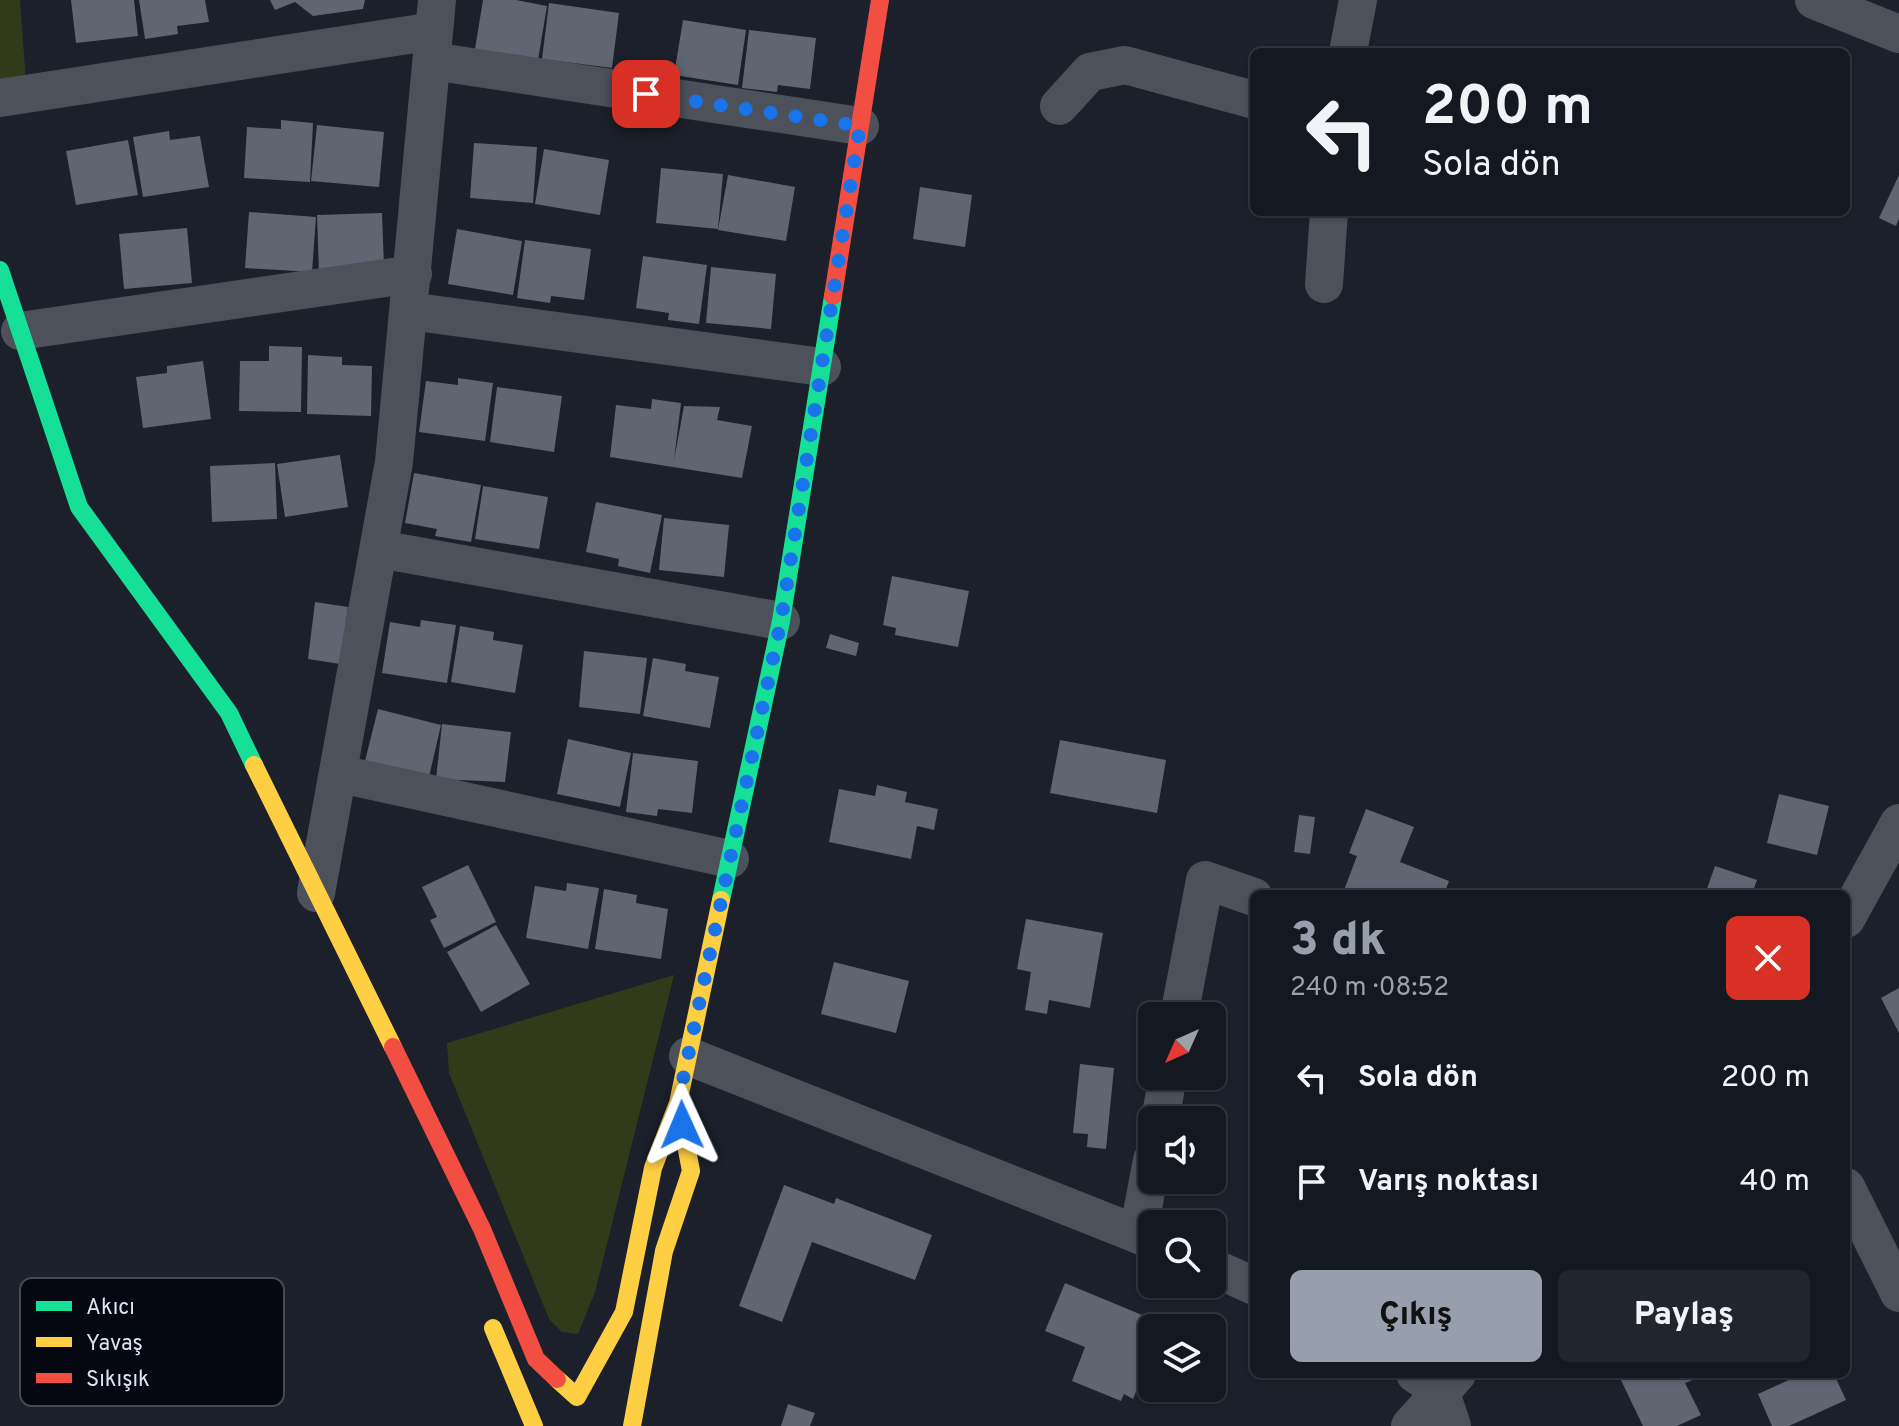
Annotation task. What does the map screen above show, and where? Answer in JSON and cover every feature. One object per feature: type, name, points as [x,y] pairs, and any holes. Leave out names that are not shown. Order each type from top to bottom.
[{"type":"street","points":[[0,270],[79,507],[229,713],[430,1129],[482,1229],[536,1359],[566,1407],[624,1312],[653,1168],[678,1103],[781,621],[880,0]]},
{"type":"street","points":[[1349,48],[1358,0]]},
{"type":"street","points":[[1814,0],[1899,34]]},
{"type":"street","points":[[0,98],[434,31],[860,126]]},
{"type":"street","points":[[316,893],[340,774],[394,462],[434,31]]},
{"type":"street","points":[[1059,106],[1090,72],[1125,65],[1250,99]]},
{"type":"street","points":[[1324,284],[1329,216]]},
{"type":"street","points":[[20,331],[413,274]]},
{"type":"street","points":[[409,311],[822,367]]},
{"type":"street","points":[[379,549],[781,621]]},
{"type":"street","points":[[340,774],[730,859]]},
{"type":"street","points":[[1850,912],[1899,823]]},
{"type":"street","points":[[1182,1002],[1205,880],[1250,896]]},
{"type":"street","points":[[688,1056],[1138,1234]]},
{"type":"street","points":[[630,1426],[664,1251],[691,1171],[678,1103]]},
{"type":"street","points":[[430,1129],[440,1191]]},
{"type":"street","points":[[1850,1195],[1899,1293]]},
{"type":"street","points":[[1226,1273],[1250,1284]]},
{"type":"street","points":[[484,1307],[534,1426]]},
{"type":"street","points":[[1410,1426],[1437,1379]]},
{"type":"street","points":[[1437,1379],[1452,1426]]},
{"type":"street","points":[[617,1408],[630,1426]]},
{"type":"green space","points":[[0,0],[20,0],[26,82],[0,84]]},
{"type":"green space","points":[[674,975],[595,1292],[578,1334],[562,1332],[549,1319],[449,1073],[447,1043]]},
{"type":"building","points":[[71,0],[134,0],[138,36],[76,43]]},
{"type":"building","points":[[139,0],[205,0],[209,22],[177,26],[178,34],[145,39]]},
{"type":"building","points":[[270,0],[365,0],[363,9],[313,16],[295,2],[275,10]]},
{"type":"building","points":[[483,0],[516,0],[547,6],[538,60],[475,49]]},
{"type":"building","points":[[549,3],[619,13],[612,68],[542,59]]},
{"type":"building","points":[[683,20],[746,30],[738,85],[674,75]]},
{"type":"building","points":[[749,30],[816,38],[810,89],[778,85],[777,92],[742,88]]},
{"type":"building","points":[[281,120],[313,123],[310,182],[244,178],[247,127],[281,129]]},
{"type":"building","points":[[317,125],[384,132],[379,187],[311,181]]},
{"type":"building","points":[[169,131],[170,140],[200,136],[209,187],[143,197],[133,137]]},
{"type":"building","points":[[128,140],[138,195],[76,205],[66,151]]},
{"type":"building","points":[[474,143],[537,147],[533,203],[470,198]]},
{"type":"building","points":[[544,149],[609,160],[600,215],[535,204]]},
{"type":"building","points":[[661,168],[723,174],[718,229],[656,223]]},
{"type":"building","points":[[728,175],[795,187],[786,241],[718,230]]},
{"type":"building","points":[[1899,175],[1899,219],[1896,226],[1879,218]]},
{"type":"building","points":[[920,187],[972,195],[965,247],[913,239]]},
{"type":"building","points":[[249,212],[316,217],[312,272],[245,268]]},
{"type":"building","points":[[382,213],[384,266],[319,274],[317,215]]},
{"type":"building","points":[[187,228],[192,283],[124,289],[119,234]]},
{"type":"building","points":[[457,229],[522,241],[513,295],[448,284]]},
{"type":"building","points":[[525,240],[591,249],[584,300],[551,296],[550,303],[517,298]]},
{"type":"building","points":[[643,256],[707,265],[699,324],[668,320],[669,313],[636,308]]},
{"type":"building","points":[[711,267],[776,274],[771,329],[706,323]]},
{"type":"building","points":[[269,346],[302,347],[301,412],[239,411],[240,361],[269,361]]},
{"type":"building","points":[[308,355],[342,357],[342,365],[372,366],[371,416],[307,414]]},
{"type":"building","points":[[203,361],[211,419],[143,428],[136,377],[167,373],[167,366]]},
{"type":"building","points":[[458,378],[493,383],[485,441],[419,432],[426,381],[458,385]]},
{"type":"building","points":[[497,387],[562,396],[554,452],[490,442]]},
{"type":"building","points":[[652,399],[681,403],[674,460],[684,406],[720,407],[717,420],[752,426],[742,478],[610,457],[616,405],[651,409]]},
{"type":"building","points":[[340,455],[348,507],[285,517],[277,464]]},
{"type":"building","points":[[275,463],[277,519],[212,522],[210,466]]},
{"type":"building","points":[[414,473],[481,485],[471,542],[435,536],[437,529],[405,523]]},
{"type":"building","points":[[483,486],[548,497],[539,549],[475,539]]},
{"type":"building","points":[[596,502],[662,515],[650,573],[618,566],[619,559],[586,552]]},
{"type":"building","points":[[664,518],[729,525],[724,577],[659,570]]},
{"type":"building","points":[[892,576],[969,591],[958,647],[895,635],[896,628],[883,625]]},
{"type":"building","points":[[315,602],[348,607],[340,664],[308,659]]},
{"type":"building","points":[[421,620],[456,625],[447,683],[382,673],[390,622],[420,627]]},
{"type":"building","points":[[460,626],[494,632],[493,640],[523,645],[515,693],[451,682]]},
{"type":"building","points":[[830,634],[859,643],[856,656],[826,648]]},
{"type":"building","points":[[584,651],[647,658],[640,714],[579,707]]},
{"type":"building","points":[[653,658],[686,664],[685,671],[719,677],[710,728],[643,716]]},
{"type":"building","points":[[378,709],[441,725],[429,777],[365,761]]},
{"type":"building","points":[[442,724],[511,732],[505,782],[436,779]]},
{"type":"building","points":[[568,739],[631,753],[620,807],[557,794]]},
{"type":"building","points":[[1060,740],[1166,760],[1157,813],[1050,793]]},
{"type":"building","points":[[633,753],[698,761],[692,813],[658,809],[657,816],[626,812]]},
{"type":"building","points":[[877,785],[907,792],[905,802],[938,809],[934,830],[917,826],[911,859],[829,842],[839,789],[875,796]]},
{"type":"building","points":[[1779,794],[1829,806],[1817,855],[1767,843]]},
{"type":"building","points":[[1366,809],[1414,827],[1400,862],[1449,881],[1446,890],[1344,890],[1357,856],[1349,853]]},
{"type":"building","points":[[1299,815],[1315,817],[1310,854],[1294,852]]},
{"type":"building","points":[[468,865],[496,922],[444,948],[430,920],[437,917],[422,887]]},
{"type":"building","points":[[1715,866],[1757,880],[1753,890],[1706,890]]},
{"type":"building","points":[[567,883],[599,888],[588,949],[526,938],[535,886],[566,891]]},
{"type":"building","points":[[604,889],[637,895],[636,903],[668,909],[661,959],[595,949]]},
{"type":"building","points":[[1026,919],[1103,933],[1090,1008],[1049,1000],[1047,1014],[1025,1010],[1031,972],[1017,969]]},
{"type":"building","points":[[496,925],[530,984],[481,1012],[447,952]]},
{"type":"building","points":[[834,962],[909,981],[896,1033],[821,1014]]},
{"type":"building","points":[[1899,988],[1899,1033],[1881,998]]},
{"type":"building","points":[[1080,1064],[1114,1068],[1106,1149],[1087,1147],[1088,1134],[1073,1133]]},
{"type":"building","points":[[784,1185],[834,1204],[836,1198],[932,1235],[915,1280],[812,1242],[782,1322],[739,1306]]},
{"type":"building","points":[[1065,1283],[1140,1314],[1138,1387],[1133,1399],[1124,1394],[1121,1401],[1072,1381],[1085,1347],[1045,1331]]},
{"type":"building","points":[[1620,1378],[1694,1378],[1685,1383],[1701,1415],[1677,1426],[1643,1426]]},
{"type":"building","points":[[1793,1378],[1836,1378],[1846,1400],[1789,1426],[1772,1426],[1758,1394]]},
{"type":"building","points":[[788,1404],[815,1413],[810,1426],[781,1426]]},
{"type":"traffic: fast","points":[[0,270],[79,507],[229,713],[254,765]]},
{"type":"traffic: fast","points":[[721,900],[781,621],[833,296]]},
{"type":"traffic: slow","points":[[254,765],[393,1047]]},
{"type":"traffic: slow","points":[[557,1379],[577,1397],[624,1312],[653,1168],[678,1103],[721,900]]},
{"type":"traffic: slow","points":[[632,1426],[664,1251],[691,1171],[678,1103]]},
{"type":"traffic: slow","points":[[493,1328],[534,1426]]},
{"type":"traffic: jam","points":[[833,296],[880,0]]},
{"type":"traffic: jam","points":[[393,1047],[482,1229],[536,1359],[557,1379]]},
{"type":"route","points":[[646,94],[860,126],[781,621],[678,1103],[682,1125]]}]
